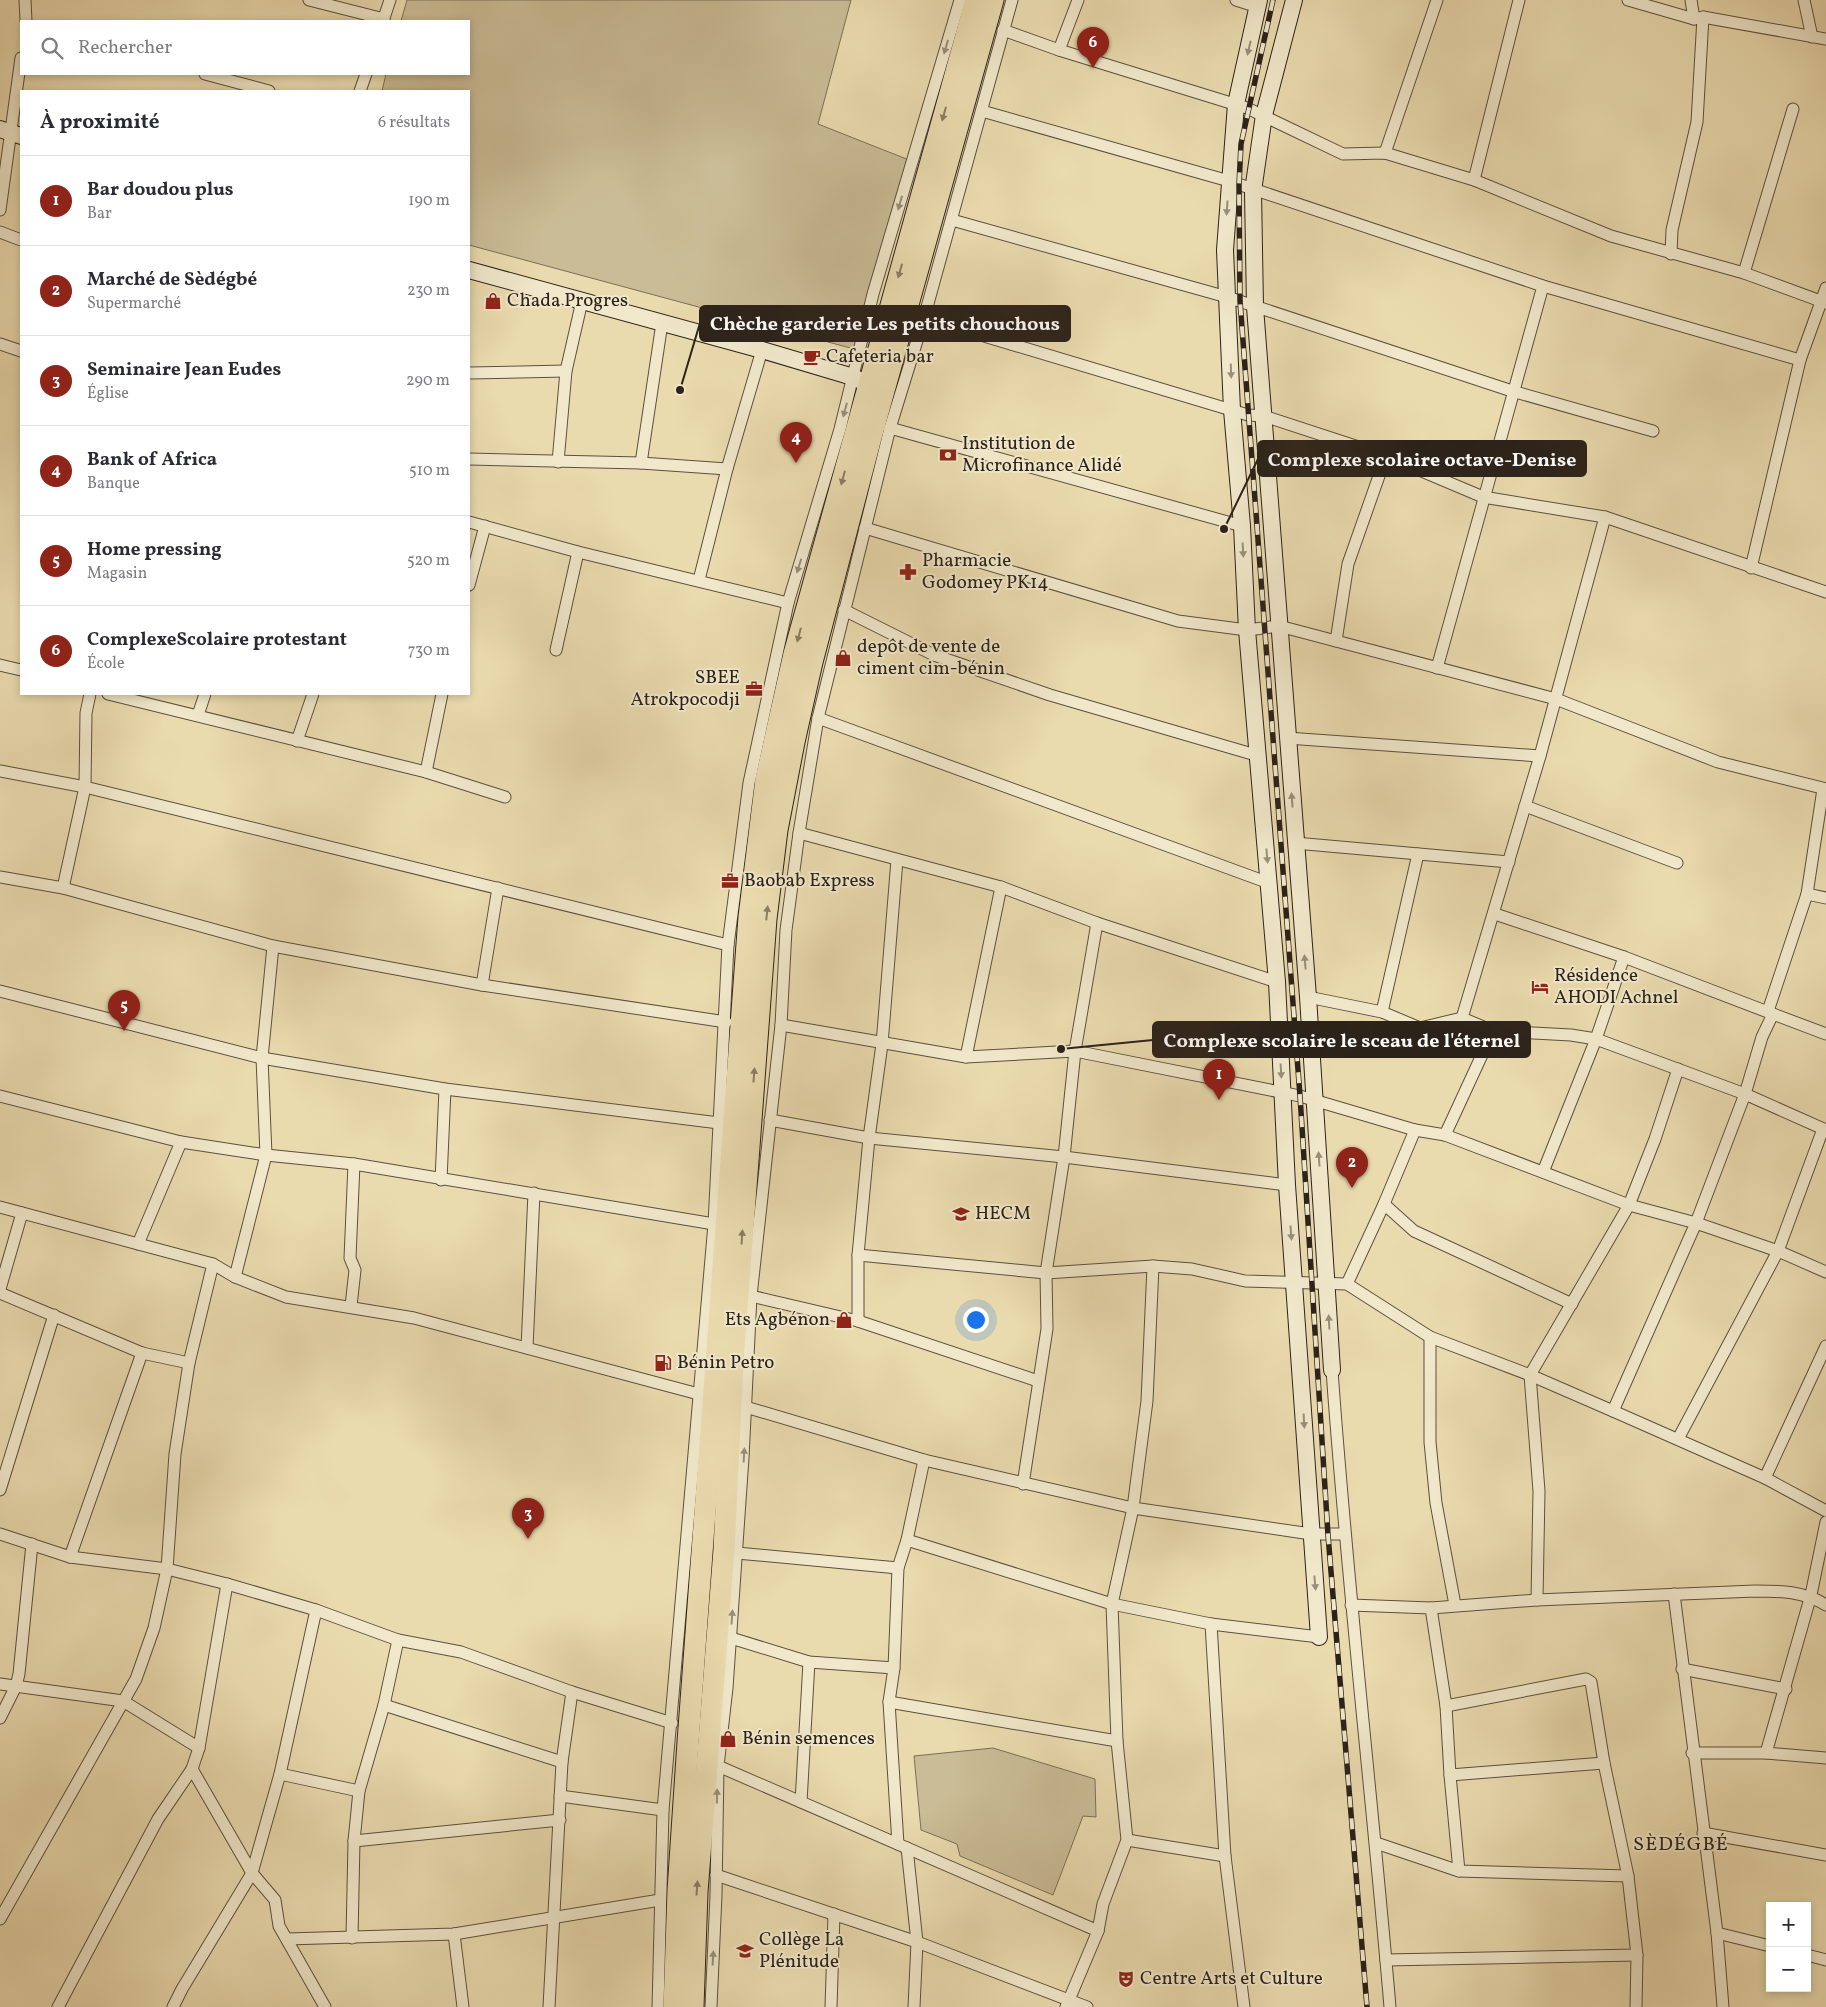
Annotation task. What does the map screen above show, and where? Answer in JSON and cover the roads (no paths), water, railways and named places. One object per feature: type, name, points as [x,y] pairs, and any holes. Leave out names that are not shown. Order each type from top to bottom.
[{"type":"highway","points":[[693,2007],[697,1892],[724,1550],[723,1400],[749,917],[760,815],[794,654],[861,381],[976,0]]},
{"type":"highway","points":[[674,2007],[678,1891],[687,1752],[723,1400],[766,919],[785,784],[812,662],[868,446],[994,0]]},
{"type":"main road","points":[[1294,0],[1264,115],[1253,191],[1255,307],[1308,997],[1332,1370]]},
{"type":"main road","points":[[1259,3],[1236,104],[1225,250],[1232,410],[1242,526],[1247,630],[1277,982],[1287,1184],[1319,1636]]},
{"type":"main road","points":[[470,270],[762,350],[861,381]]},
{"type":"street","points":[[24,0],[26,20]]},
{"type":"street","points":[[309,0],[384,20],[390,0]]},
{"type":"street","points":[[711,2007],[718,1766],[731,1638],[737,1553],[723,1400],[714,1224],[726,1022],[728,945],[749,783],[788,603],[861,381],[873,294],[960,0]]},
{"type":"street","points":[[658,2007],[663,1810],[672,1723],[723,1400],[751,1296],[781,1025],[786,930],[818,718],[890,428],[952,220],[1012,0]]},
{"type":"street","points":[[1059,50],[1078,0]]},
{"type":"street","points":[[1236,0],[1259,3]]},
{"type":"street","points":[[1385,153],[1437,0]]},
{"type":"street","points":[[1474,180],[1519,0]]},
{"type":"street","points":[[1628,0],[1699,18],[1826,39]]},
{"type":"street","points":[[1671,254],[1672,230],[1697,122],[1699,18],[1691,0]]},
{"type":"street","points":[[1804,0],[1812,37]]},
{"type":"street","points":[[1003,30],[1059,50],[1236,104],[1264,115],[1343,154],[1385,153],[1474,180],[1611,236],[1744,273],[1824,302]]},
{"type":"street","points":[[0,210],[20,66]]},
{"type":"street","points":[[209,75],[265,90]]},
{"type":"street","points":[[360,90],[366,75]]},
{"type":"street","points":[[1744,273],[1793,109]]},
{"type":"street","points":[[982,111],[1229,182],[1543,286],[1800,360]]},
{"type":"street","points":[[952,220],[1227,296],[1255,307],[1512,391],[1653,431]]},
{"type":"street","points":[[0,232],[20,240]]},
{"type":"street","points":[[1437,668],[1512,391],[1543,286]]},
{"type":"street","points":[[1751,568],[1800,360],[1824,302],[1826,288]]},
{"type":"street","points":[[558,462],[566,371],[582,301]]},
{"type":"street","points":[[924,318],[1248,415],[1264,416],[1386,456],[1483,497],[1605,516],[1751,568],[1826,592]]},
{"type":"street","points":[[641,463],[662,323]]},
{"type":"street","points":[[0,344],[20,351]]},
{"type":"street","points":[[699,580],[762,350]]},
{"type":"street","points":[[470,373],[566,371]]},
{"type":"street","points":[[890,428],[1242,526]]},
{"type":"street","points":[[1336,641],[1348,564],[1386,456]]},
{"type":"street","points":[[470,459],[641,463],[728,469]]},
{"type":"street","points":[[1462,1018],[1510,862],[1605,516]]},
{"type":"street","points":[[470,522],[578,552],[788,603]]},
{"type":"street","points":[[470,581],[485,526]]},
{"type":"street","points":[[865,528],[1178,621],[1247,630],[1279,626],[1556,699],[1718,762],[1824,789],[1807,894],[1745,1094],[1696,1223],[1613,1410]]},
{"type":"street","points":[[556,650],[578,552]]},
{"type":"street","points":[[844,610],[943,658],[1050,695],[1259,756]]},
{"type":"street","points":[[0,666],[20,670]]},
{"type":"street","points":[[63,888],[85,787],[86,713],[90,695]]},
{"type":"street","points":[[112,695],[198,714],[297,741],[426,772],[505,797]]},
{"type":"street","points":[[198,714],[205,695]]},
{"type":"street","points":[[297,741],[313,695]]},
{"type":"street","points":[[426,772],[442,695]]},
{"type":"street","points":[[818,718],[1269,883]]},
{"type":"street","points":[[1287,738],[1540,756]]},
{"type":"street","points":[[0,771],[85,787],[728,945]]},
{"type":"street","points":[[1525,806],[1677,863]]},
{"type":"street","points":[[800,833],[1001,888],[1097,923],[1277,982]]},
{"type":"street","points":[[1295,842],[1510,862]]},
{"type":"street","points":[[1382,1012],[1418,854]]},
{"type":"street","points":[[858,1322],[858,1254],[869,1138],[882,1044],[897,860]]},
{"type":"street","points":[[0,877],[63,888],[273,946],[482,985],[726,1022]]},
{"type":"street","points":[[482,985],[498,888]]},
{"type":"street","points":[[966,1057],[1001,888]]},
{"type":"street","points":[[1807,894],[1826,898]]},
{"type":"street","points":[[1494,914],[1624,957],[1826,1034]]},
{"type":"street","points":[[1023,1484],[1047,1329],[1046,1273],[1064,1157],[1074,1051],[1097,923]]},
{"type":"street","points":[[236,1277],[266,1155],[262,1058],[273,946]]},
{"type":"street","points":[[1543,1172],[1596,1039],[1624,957]]},
{"type":"street","points":[[0,991],[262,1058],[445,1090],[719,1124]]},
{"type":"street","points":[[1308,997],[1382,1012],[1420,1028],[1462,1018],[1493,1031],[1571,1035],[1596,1039],[1745,1094],[1824,1130],[1778,1251],[1678,1440]]},
{"type":"street","points":[[781,1025],[882,1044],[966,1057],[1074,1051],[1315,1100],[1414,1130],[1445,1135],[1629,1205],[1696,1223],[1778,1251],[1826,1272]]},
{"type":"street","points":[[1445,1135],[1493,1031]]},
{"type":"street","points":[[1537,1600],[1539,1491],[1530,1375],[1629,1205],[1655,1139],[1678,1069]]},
{"type":"street","points":[[441,1180],[445,1090]]},
{"type":"street","points":[[0,1096],[181,1142],[266,1155],[354,1164],[714,1224]]},
{"type":"street","points":[[770,1120],[869,1138],[1064,1157],[1287,1184]]},
{"type":"street","points":[[1347,1284],[1384,1204],[1414,1130]]},
{"type":"street","points":[[138,1244],[181,1142]]},
{"type":"street","points":[[351,1306],[355,1270],[350,1258],[354,1164]]},
{"type":"street","points":[[527,1348],[534,1193]]},
{"type":"street","points":[[1384,1204],[1414,1231],[1572,1304]]},
{"type":"street","points":[[0,1207],[213,1264],[236,1277],[286,1297],[351,1306],[414,1318],[723,1400],[924,1460],[1133,1508],[1311,1534],[1344,1534]]},
{"type":"street","points":[[0,1289],[22,1213]]},
{"type":"street","points":[[858,1254],[1046,1273],[1153,1266],[1192,1268],[1245,1281],[1347,1284],[1430,1337],[1530,1375],[1613,1410],[1764,1478],[1826,1511]]},
{"type":"street","points":[[0,1919],[136,1679],[147,1652],[167,1570],[175,1454],[189,1363],[213,1264]]},
{"type":"street","points":[[1068,2003],[1098,1931],[1103,1904],[1127,1840],[1117,1741],[1112,1604],[1133,1508],[1147,1401],[1153,1266]]},
{"type":"street","points":[[0,1293],[142,1353],[189,1363]]},
{"type":"street","points":[[751,1296],[858,1322],[1038,1381]]},
{"type":"street","points":[[0,1490],[54,1315]]},
{"type":"street","points":[[1430,1337],[1430,1442],[1436,1504],[1455,1605]]},
{"type":"street","points":[[1764,1478],[1826,1346]]},
{"type":"street","points":[[70,1558],[142,1353]]},
{"type":"street","points":[[1332,1370],[1344,1534],[1376,1843],[1390,2007]]},
{"type":"street","points":[[914,2007],[918,1942],[903,1846],[890,1702],[894,1668],[898,1568],[924,1460]]},
{"type":"street","points":[[1766,1753],[1786,1689],[1811,1596],[1826,1522]]},
{"type":"street","points":[[0,1534],[70,1558],[167,1570],[227,1584],[316,1610],[398,1640],[461,1652],[572,1692],[672,1723]]},
{"type":"street","points":[[906,1540],[1112,1604],[1211,1624],[1319,1636]]},
{"type":"street","points":[[0,1718],[16,1686],[32,1544]]},
{"type":"street","points":[[737,1553],[898,1568]]},
{"type":"street","points":[[58,2007],[158,1819],[192,1769],[199,1748],[227,1584]]},
{"type":"street","points":[[1352,1605],[1432,1608],[1537,1600],[1779,1591],[1811,1596],[1826,1605]]},
{"type":"street","points":[[1674,1594],[1692,1753],[1716,1933],[1723,2007]]},
{"type":"street","points":[[1432,1608],[1446,1706],[1459,1870]]},
{"type":"street","points":[[174,2007],[182,1989],[252,1872],[280,1774],[316,1610]]},
{"type":"street","points":[[1211,1624],[1226,1856],[1244,2007]]},
{"type":"street","points":[[731,1638],[809,1662],[894,1668]]},
{"type":"street","points":[[352,1938],[354,1840],[359,1790],[384,1705],[398,1640]]},
{"type":"street","points":[[801,1802],[809,1662]]},
{"type":"street","points":[[1682,1670],[1786,1689]]},
{"type":"street","points":[[1446,1706],[1586,1680],[1592,1686],[1604,1763],[1628,1876],[1637,1955],[1636,2007]]},
{"type":"street","points":[[0,1684],[123,1701],[199,1748]]},
{"type":"street","points":[[549,2007],[552,1916],[560,1820],[562,1762],[572,1692]]},
{"type":"street","points":[[890,1702],[1117,1741]]},
{"type":"street","points":[[384,1705],[562,1762]]},
{"type":"street","points":[[1692,1753],[1766,1753],[1826,1758]]},
{"type":"street","points":[[1450,1775],[1604,1763]]},
{"type":"street","points":[[718,1766],[1098,1931]]},
{"type":"street","points":[[192,1769],[252,1872],[275,1900],[279,1926],[324,2007]]},
{"type":"street","points":[[280,1774],[359,1790]]},
{"type":"street","points":[[560,1796],[663,1810]]},
{"type":"street","points":[[354,1840],[560,1820]]},
{"type":"street","points":[[1703,1833],[1826,1855]]},
{"type":"street","points":[[1127,1840],[1226,1856]]},
{"type":"street","points":[[1376,1843],[1459,1870],[1628,1876]]},
{"type":"street","points":[[716,1875],[918,1942],[1068,2003],[1087,2007]]},
{"type":"street","points":[[287,1939],[454,1934],[552,1916],[660,1900]]},
{"type":"street","points":[[831,2007],[834,1914]]},
{"type":"street","points":[[1716,1933],[1766,1945]]},
{"type":"street","points":[[454,1934],[463,2007]]},
{"type":"street","points":[[1386,1960],[1637,1955]]},
{"type":"street","points":[[1811,1956],[1826,1960]]},
{"type":"railway","points":[[1273,0],[1241,144],[1239,185],[1240,301],[1300,1096],[1328,1535],[1367,2007]]},
{"type":"place","name":"ComplexeScolaire protestant","points":[[1093,68]]},
{"type":"place","name":"Chada Progres","points":[[493,301]]},
{"type":"place","name":"Cafeteria bar","points":[[812,357]]},
{"type":"place","name":"Chèche garderie Les petits chouchous","points":[[680,390]]},
{"type":"place","name":"Institution de Microfinance Alidé","points":[[948,455]]},
{"type":"place","name":"Bank of Africa","points":[[796,463]]},
{"type":"place","name":"Complexe scolaire octave-Denise","points":[[1224,529]]},
{"type":"place","name":"Pharmacie Godomey PK14","points":[[908,572]]},
{"type":"place","name":"depôt de vente de ciment cim-bénin","points":[[843,658]]},
{"type":"place","name":"SBEE Atrokpocodji","points":[[754,689]]},
{"type":"place","name":"Baobab Express","points":[[730,881]]},
{"type":"place","name":"Résidence AHODI Achnel","points":[[1540,987]]},
{"type":"place","name":"Home pressing","points":[[124,1031]]},
{"type":"place","name":"Complexe scolaire le sceau de l'éternel","points":[[1061,1049]]},
{"type":"place","name":"Bar doudou plus","points":[[1219,1100]]},
{"type":"place","name":"Marché de Sèdégbé","points":[[1352,1188]]},
{"type":"place","name":"HECM","points":[[961,1214]]},
{"type":"place","name":"Ets Agbénon","points":[[844,1320]]},
{"type":"place","name":"Bénin Petro","points":[[663,1363]]},
{"type":"place","name":"Seminaire Jean Eudes","points":[[528,1539]]},
{"type":"place","name":"Bénin semences","points":[[728,1739]]},
{"type":"place","name":"Collège La Plénitude","points":[[745,1951]]},
{"type":"place","name":"Centre Arts et Culture","points":[[1126,1979]]},
{"type":"district","name":"SÈDÉGBÉ","points":[[1681,1845]]}]
